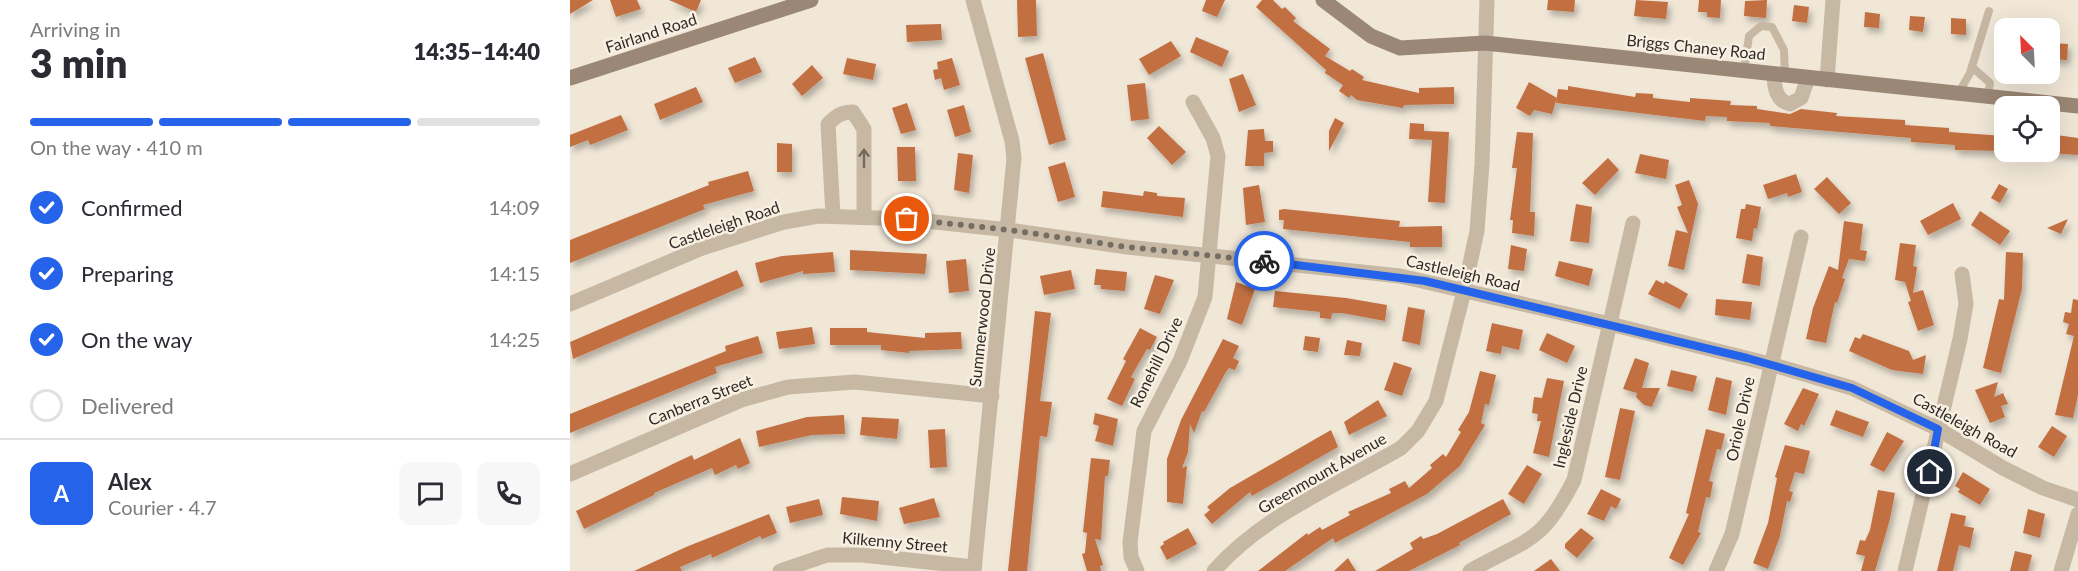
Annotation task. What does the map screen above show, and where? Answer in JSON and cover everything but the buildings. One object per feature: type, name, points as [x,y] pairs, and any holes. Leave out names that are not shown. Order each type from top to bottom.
[{"type":"main road","name":"Briggs Chaney Road","points":[[1323,0],[1360,29],[1389,45],[1408,48],[1485,43],[2078,106]]},
{"type":"main road","name":"Fairland Road","points":[[570,78],[804,1]]},
{"type":"street","name":"Summerwood Drive","points":[[973,0],[1014,158],[1009,230],[974,569]]},
{"type":"street","name":"Greenmount Avenue","points":[[1214,571],[1269,524],[1401,448],[1413,437],[1436,401],[1464,291],[1480,205],[1487,0]]},
{"type":"street","points":[[1827,80],[1833,0]]},
{"type":"street","points":[[1779,74],[1776,93],[1784,103],[1790,104],[1801,98],[1808,78]]},
{"type":"street","name":"Ronehill Drive","points":[[1137,571],[1131,557],[1130,542],[1144,431],[1180,361],[1201,310],[1209,254],[1218,156],[1213,138],[1193,102]]},
{"type":"street","points":[[832,216],[828,124],[837,115],[853,112],[859,117],[864,129],[864,217]]},
{"type":"street","name":"Castleleigh Road","points":[[570,304],[702,248],[784,222],[832,216],[1009,230],[1127,247],[1400,276],[1610,324],[1770,364],[1852,388],[1938,429],[2003,468],[2043,488],[2078,500]]},
{"type":"street","name":"Ingleside Drive","points":[[1470,571],[1526,543],[1544,530],[1555,516],[1574,480],[1633,223]]},
{"type":"street","name":"Oriole Drive","points":[[1716,571],[1732,534],[1801,237]]},
{"type":"street","points":[[1905,571],[1966,304],[1962,274]]},
{"type":"street","name":"Canberra Street","points":[[570,474],[741,400],[788,387],[855,382],[992,396]]},
{"type":"street","points":[[2061,571],[2078,514]]},
{"type":"street","name":"Kilkenny Street","points":[[780,571],[827,555],[862,555],[974,569]]},
{"type":"lane","points":[[1958,94],[1972,67],[1989,11]]},
{"type":"lane","points":[[1744,71],[1749,36],[1761,26],[1772,27],[1784,50],[1779,74]]},
{"type":"lane","points":[[1972,67],[1990,83],[1988,97]]},
{"type":"way so far","points":[[907,219],[1009,230],[1127,247],[1264,261]]},
{"type":"route","points":[[1264,261],[1400,276],[1444,285],[1770,364],[1852,388],[1871,395],[1938,429],[1930,472]]}]
